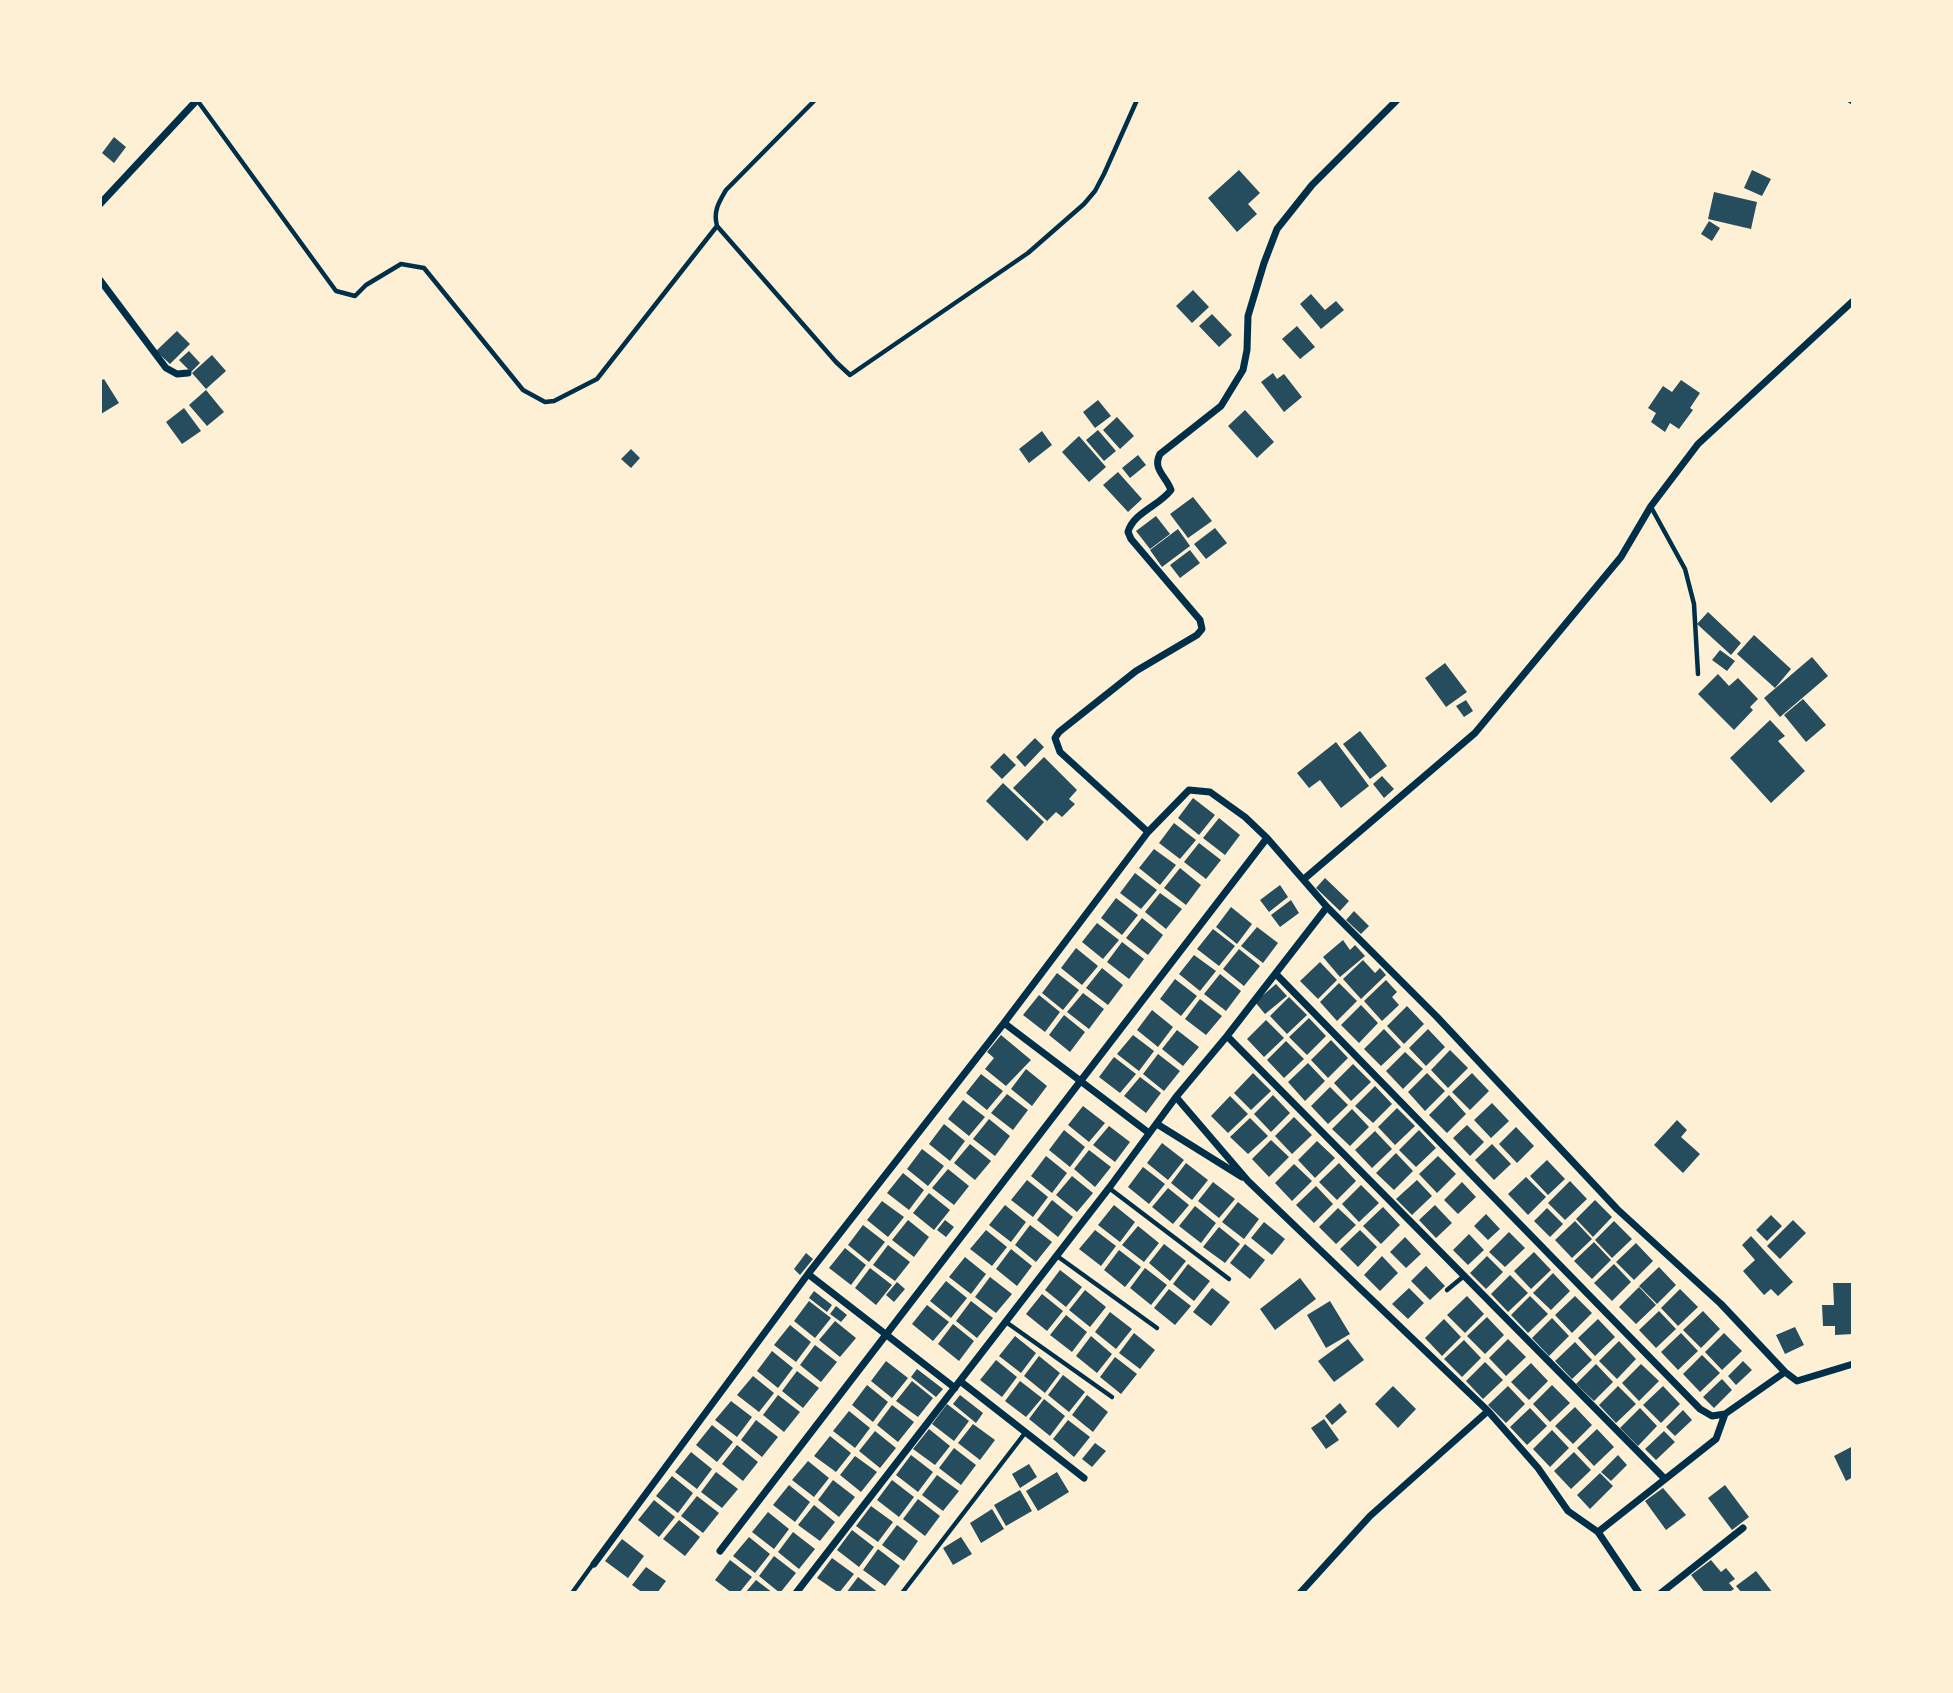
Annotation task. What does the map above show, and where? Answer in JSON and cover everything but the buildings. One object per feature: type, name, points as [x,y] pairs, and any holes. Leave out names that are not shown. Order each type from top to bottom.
[{"type":"street","points":[[100,204],[102,194],[197,100]]},
{"type":"street","points":[[1148,832],[1060,752],[1055,738],[1136,671],[1197,635],[1202,629],[1200,620],[1131,539],[1128,532],[1131,523],[1165,498],[1171,490],[1168,481],[1158,470],[1156,462],[1160,454],[1221,406],[1243,370],[1247,350],[1248,316],[1277,229],[1312,185],[1397,100]]},
{"type":"street","points":[[100,280],[166,368],[177,374],[188,373]]},
{"type":"street","points":[[1304,878],[1475,733],[1621,557],[1651,506],[1698,444],[1853,301]]},
{"type":"street","points":[[594,1563],[808,1274],[1004,1023],[1148,832],[1189,790],[1210,792],[1245,817],[1267,838],[1327,907],[1446,1027],[1617,1209],[1721,1304],[1785,1373],[1797,1381],[1853,1364]]},
{"type":"street","points":[[720,1550],[1267,838]]},
{"type":"street","points":[[796,1593],[1149,1133],[1327,907]]},
{"type":"street","points":[[1276,974],[1700,1409],[1712,1416],[1726,1414],[1785,1373]]},
{"type":"street","points":[[1004,1023],[1149,1133]]},
{"type":"street","points":[[1227,1036],[1665,1479]]},
{"type":"street","points":[[1177,1097],[1248,1181],[1488,1411],[1538,1468],[1568,1511],[1598,1532],[1639,1593]]},
{"type":"street","points":[[1157,1124],[1248,1181]]},
{"type":"street","points":[[808,1274],[955,1388]]},
{"type":"street","points":[[960,1381],[1084,1478]]},
{"type":"street","points":[[1300,1593],[1370,1516],[1488,1411]]},
{"type":"street","points":[[1598,1532],[1716,1439],[1726,1414]]},
{"type":"street","points":[[1661,1593],[1743,1528]]},
{"type":"lane","points":[[197,100],[336,290],[355,296],[366,285],[401,264],[424,268],[523,390],[545,402],[554,401],[597,379],[717,226]]},
{"type":"lane","points":[[815,100],[726,190],[716,209],[717,226],[850,375],[1028,253],[1084,204],[1104,174],[1137,100]]},
{"type":"lane","points":[[1651,506],[1685,569],[1694,604],[1699,674]]},
{"type":"lane","points":[[1109,1188],[1229,1279]]},
{"type":"lane","points":[[1057,1256],[1157,1328]]},
{"type":"lane","points":[[1447,1290],[1464,1276]]},
{"type":"lane","points":[[1006,1322],[1112,1396]]},
{"type":"lane","points":[[902,1593],[1025,1433]]},
{"type":"lane","points":[[572,1593],[594,1563]]}]
